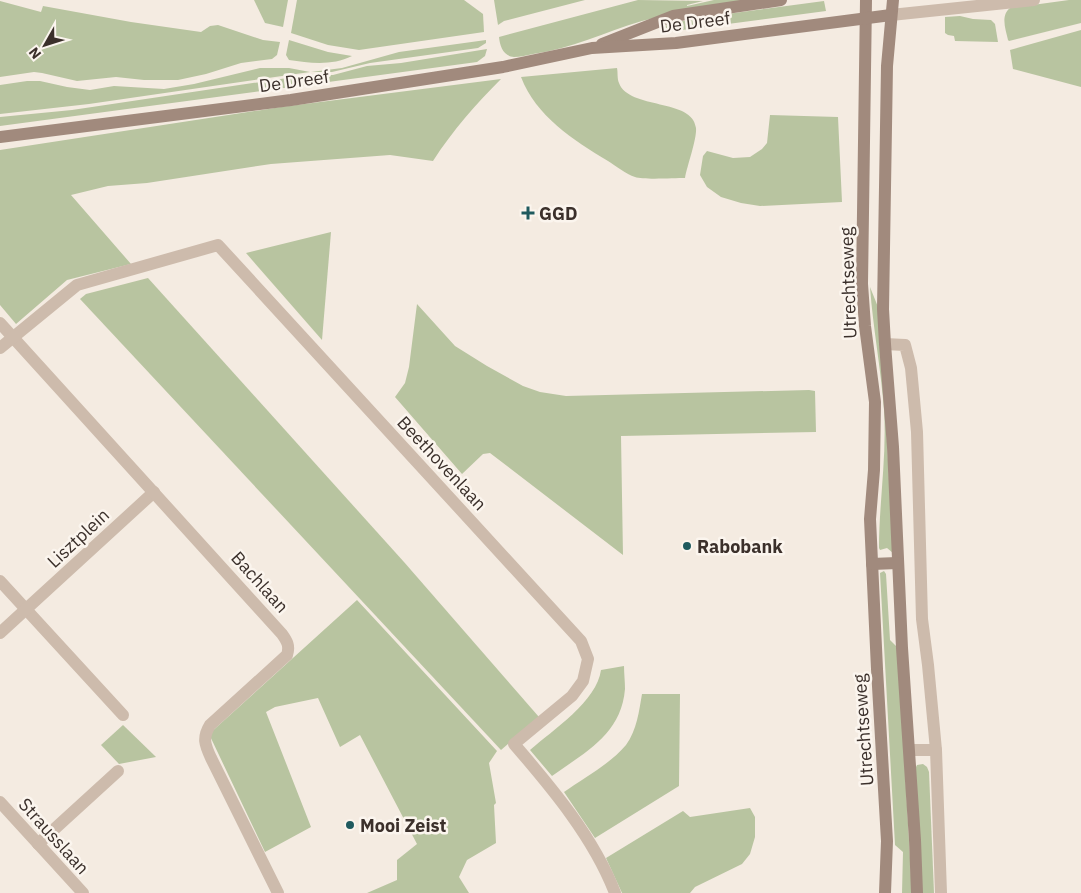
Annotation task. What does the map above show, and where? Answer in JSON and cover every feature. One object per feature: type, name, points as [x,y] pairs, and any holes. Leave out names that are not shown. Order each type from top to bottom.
[{"type":"main road","name":"De Dreef","points":[[592,48],[673,16],[781,0]]},
{"type":"main road","name":"Utrechtseweg","points":[[866,0],[862,284],[865,326],[875,402],[874,461],[870,519],[887,841],[885,893]]},
{"type":"main road","name":"Utrechtseweg","points":[[892,0],[887,66],[883,309],[884,344],[893,447],[897,563],[910,750],[917,893]]},
{"type":"main road","name":"De Dreef","points":[[0,137],[291,100],[503,67],[592,48],[676,43],[891,15]]},
{"type":"main road","points":[[872,564],[897,563]]},
{"type":"street","points":[[891,15],[1034,0]]},
{"type":"street","name":"Beethovenlaan","points":[[12,337],[77,284],[218,245],[581,641],[588,659],[582,681],[572,696],[514,744],[552,790],[595,852],[615,893]]},
{"type":"street","name":"Bachlaan","points":[[0,323],[288,642],[289,649],[282,660],[210,726],[205,733],[204,739],[211,758],[278,893]]},
{"type":"street","points":[[0,348],[12,337]]},
{"type":"street","name":"Utrechtseweg","points":[[884,344],[905,345],[911,368],[916,413],[922,619],[936,750],[941,893]]},
{"type":"street","name":"Lisztplein","points":[[0,633],[154,492]]},
{"type":"street","points":[[0,581],[123,715]]},
{"type":"street","points":[[910,750],[936,750]]},
{"type":"street","points":[[38,844],[118,771]]},
{"type":"street","name":"Strausslaan","points":[[0,802],[83,893]]},
{"type":"green space","points":[[254,0],[288,0],[283,27],[265,23]]},
{"type":"green space","points":[[297,0],[464,0],[483,14],[484,32],[359,50],[328,45],[291,33]]},
{"type":"green space","points":[[494,0],[585,0],[504,21],[498,25]]},
{"type":"green space","points":[[638,0],[703,1],[687,6],[714,0],[759,0],[656,17],[547,52],[514,57],[507,55],[501,47],[499,37]]},
{"type":"green space","points":[[1081,0],[1081,23],[1008,40],[1004,19],[1010,8]]},
{"type":"green space","points":[[0,1],[41,12],[43,6],[201,32],[210,26],[218,25],[263,40],[280,42],[277,55],[272,59],[241,63],[206,74],[178,80],[144,80],[116,77],[77,81],[34,72],[0,77]]},
{"type":"green space","points":[[824,1],[826,11],[667,32],[664,32],[662,27],[672,23],[705,17]]},
{"type":"green space","points":[[960,16],[991,20],[995,24],[998,42],[955,41],[954,36],[945,33],[945,17]]},
{"type":"green space","points":[[1081,30],[1081,87],[1013,69],[1010,50]]},
{"type":"green space","points":[[289,40],[328,52],[352,56],[329,62],[313,63],[289,60],[286,55]]},
{"type":"green space","points":[[486,40],[486,43],[478,48],[370,63],[332,72],[311,72],[342,68],[399,52]]},
{"type":"green space","points":[[487,49],[485,56],[477,62],[0,126],[0,117],[72,110],[307,75],[333,75],[367,66],[401,63]]},
{"type":"green space","points":[[260,68],[289,68],[310,72],[89,104],[0,114],[0,85],[40,81],[90,90],[114,86],[164,89],[194,84]]},
{"type":"green space","points":[[617,68],[618,81],[625,91],[635,97],[684,112],[692,119],[696,133],[685,178],[639,178],[625,172],[557,126],[536,104],[521,77]]},
{"type":"green space","points":[[501,79],[465,118],[433,161],[390,155],[271,164],[147,183],[108,186],[71,195],[131,264],[67,280],[16,324],[0,305],[0,150],[281,107]]},
{"type":"green space","points":[[770,115],[838,117],[842,202],[760,206],[721,197],[707,187],[700,175],[703,156],[707,151],[733,158],[750,157],[767,143]]},
{"type":"green space","points":[[331,232],[322,340],[246,253]]},
{"type":"green space","points":[[148,278],[404,562],[539,717],[501,750],[80,299],[86,294]]},
{"type":"green space","points":[[870,287],[880,312],[893,553],[887,548],[880,550],[879,548],[885,427]]},
{"type":"green space","points":[[417,304],[455,346],[523,386],[540,392],[566,396],[809,390],[815,391],[816,432],[621,436],[623,555],[490,453],[483,454],[462,474],[395,397],[405,383],[409,367]]},
{"type":"green space","points":[[884,571],[886,574],[890,640],[898,648],[912,893],[902,893],[903,852],[895,845],[880,573]]},
{"type":"green space","points":[[357,600],[497,751],[489,763],[496,803],[494,805],[496,843],[467,860],[459,877],[469,893],[367,893],[397,880],[397,860],[417,844],[360,735],[340,747],[318,698],[275,707],[266,712],[311,827],[265,852],[209,734]]},
{"type":"green space","points":[[624,666],[625,689],[617,719],[589,750],[552,776],[530,750],[583,704],[598,682],[601,670]]},
{"type":"green space","points":[[642,694],[680,694],[679,786],[595,838],[564,792],[605,765],[626,745],[635,727]]},
{"type":"green space","points":[[123,725],[156,757],[119,764],[101,745]]},
{"type":"green space","points":[[923,764],[929,772],[934,893],[920,893],[915,769],[917,765]]},
{"type":"green space","points":[[750,808],[755,817],[755,837],[750,854],[742,864],[695,887],[690,893],[622,893],[606,858],[683,811],[690,817]]},
{"type":"place","name":"GGD","points":[[528,213]]},
{"type":"place","name":"Rabobank","points":[[687,546]]},
{"type":"place","name":"Mooi Zeist","points":[[350,825]]}]
